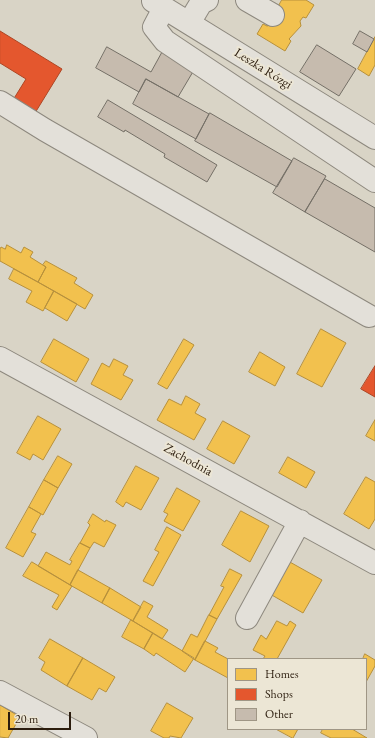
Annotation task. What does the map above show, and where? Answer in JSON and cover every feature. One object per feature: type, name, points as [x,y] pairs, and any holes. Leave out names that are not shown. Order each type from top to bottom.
[{"type":"street","points":[[189,23],[201,3],[207,0]]},
{"type":"street","points":[[247,0],[273,15]]},
{"type":"street","points":[[158,4],[154,27],[165,41],[375,181]]},
{"type":"street","name":"Leszka Rózgi","points":[[158,4],[375,138]]},
{"type":"street","points":[[0,102],[45,130],[369,316]]},
{"type":"street","name":"Zachodnia","points":[[0,358],[375,563]]},
{"type":"street","points":[[247,618],[300,521]]},
{"type":"street","points":[[0,692],[86,738]]},
{"type":"building: Homes","points":[[282,0],[306,0],[314,5],[306,18],[303,17],[300,21],[301,26],[289,39],[291,41],[285,51],[257,34],[263,24],[267,26]]},
{"type":"building: Homes","points":[[375,37],[375,65],[369,76],[358,69]]},
{"type":"building: Homes","points":[[7,245],[21,253],[24,247],[33,252],[30,257],[46,267],[38,282],[0,261],[0,249],[1,247],[5,249]]},
{"type":"building: Homes","points":[[46,261],[77,278],[74,283],[93,295],[85,309],[38,282],[46,267],[43,265]]},
{"type":"building: Homes","points":[[14,269],[54,291],[43,311],[26,302],[32,291],[9,279]]},
{"type":"building: Homes","points":[[54,291],[77,304],[67,321],[45,308]]},
{"type":"building: Homes","points":[[321,329],[346,343],[322,387],[297,374]]},
{"type":"building: Homes","points":[[54,339],[89,359],[76,382],[41,362]]},
{"type":"building: Homes","points":[[184,339],[194,345],[167,389],[158,384]]},
{"type":"building: Homes","points":[[260,352],[285,367],[275,386],[249,372]]},
{"type":"building: Homes","points":[[114,359],[128,366],[123,375],[133,380],[121,400],[91,384],[102,363],[109,367]]},
{"type":"building: Homes","points":[[186,396],[200,404],[195,413],[206,419],[194,440],[157,420],[169,399],[181,405]]},
{"type":"building: Homes","points":[[38,416],[61,429],[43,460],[33,454],[30,460],[17,453]]},
{"type":"building: Homes","points":[[375,420],[375,441],[366,436]]},
{"type":"building: Homes","points":[[223,421],[250,436],[234,464],[207,449]]},
{"type":"building: Homes","points":[[58,456],[72,464],[58,488],[44,480]]},
{"type":"building: Homes","points":[[288,457],[315,472],[306,488],[279,473]]},
{"type":"building: Homes","points":[[136,466],[159,478],[141,510],[126,502],[123,507],[116,502]]},
{"type":"building: Homes","points":[[366,477],[375,482],[375,519],[369,529],[344,514]]},
{"type":"building: Homes","points":[[44,480],[58,488],[43,515],[29,507]]},
{"type":"building: Homes","points":[[177,488],[200,501],[183,531],[164,521],[168,514],[164,512]]},
{"type":"building: Homes","points":[[29,507],[41,514],[31,532],[36,534],[23,557],[6,548]]},
{"type":"building: Homes","points":[[241,511],[269,526],[250,562],[222,545]]},
{"type":"building: Homes","points":[[93,514],[105,522],[106,520],[116,525],[104,547],[94,542],[90,548],[80,543],[90,525],[88,523]]},
{"type":"building: Homes","points":[[167,527],[181,535],[153,586],[143,581],[159,552],[155,550]]},
{"type":"building: Homes","points":[[80,543],[90,548],[70,585],[38,566],[46,552],[70,565],[72,561],[70,560]]},
{"type":"building: Homes","points":[[288,561],[322,580],[303,613],[270,594]]},
{"type":"building: Homes","points":[[32,562],[72,586],[57,610],[52,607],[59,595],[23,576]]},
{"type":"building: Homes","points":[[230,569],[242,575],[217,619],[209,615],[224,587],[221,586]]},
{"type":"building: Homes","points":[[78,570],[110,588],[102,603],[70,585]]},
{"type":"building: Homes","points":[[110,588],[141,607],[133,621],[102,603]]},
{"type":"building: Homes","points":[[144,601],[153,606],[147,617],[168,630],[162,639],[133,621]]},
{"type":"building: Homes","points":[[209,615],[217,619],[195,660],[182,651],[191,634],[197,637]]},
{"type":"building: Homes","points":[[131,620],[153,633],[144,649],[122,637]]},
{"type":"building: Homes","points":[[277,621],[287,626],[290,621],[296,625],[278,658],[264,658],[265,656],[253,650],[261,635],[266,639]]},
{"type":"building: Homes","points":[[153,633],[194,658],[185,672],[156,653],[154,656],[144,649]]},
{"type":"building: Homes","points":[[50,639],[83,658],[67,686],[41,670],[45,662],[39,658]]},
{"type":"building: Homes","points":[[205,641],[218,648],[215,652],[227,658],[227,677],[195,660]]},
{"type":"building: Homes","points":[[365,654],[375,660],[375,666],[367,680],[367,658],[363,658]]},
{"type":"building: Homes","points":[[83,658],[115,677],[106,692],[99,688],[92,700],[67,686]]},
{"type":"building: Homes","points":[[167,703],[193,718],[181,738],[170,736],[169,738],[164,738],[151,731]]},
{"type":"building: Homes","points":[[0,705],[20,717],[8,738],[0,737]]},
{"type":"building: Homes","points":[[278,730],[297,730],[293,738]]},
{"type":"building: Homes","points":[[322,730],[354,730],[367,738],[331,738],[321,733]]},
{"type":"building: Shops","points":[[0,31],[62,69],[35,113],[13,100],[26,79],[0,63]]},
{"type":"building: Shops","points":[[375,366],[375,397],[361,389]]},
{"type":"building: Other","points":[[360,31],[374,39],[367,52],[353,44]]},
{"type":"building: Other","points":[[317,45],[356,69],[339,96],[300,72]]},
{"type":"building: Other","points":[[107,47],[151,72],[162,52],[194,70],[178,97],[146,79],[139,92],[96,68]]},
{"type":"building: Other","points":[[146,79],[209,114],[196,139],[133,104]]},
{"type":"building: Other","points":[[108,100],[217,165],[207,182],[164,157],[165,154],[125,130],[124,132],[98,117]]},
{"type":"building: Other","points":[[210,113],[292,161],[277,187],[195,141]]},
{"type":"building: Other","points":[[294,158],[326,176],[305,212],[273,193]]},
{"type":"building: Other","points":[[325,179],[375,208],[375,252],[305,212]]}]
